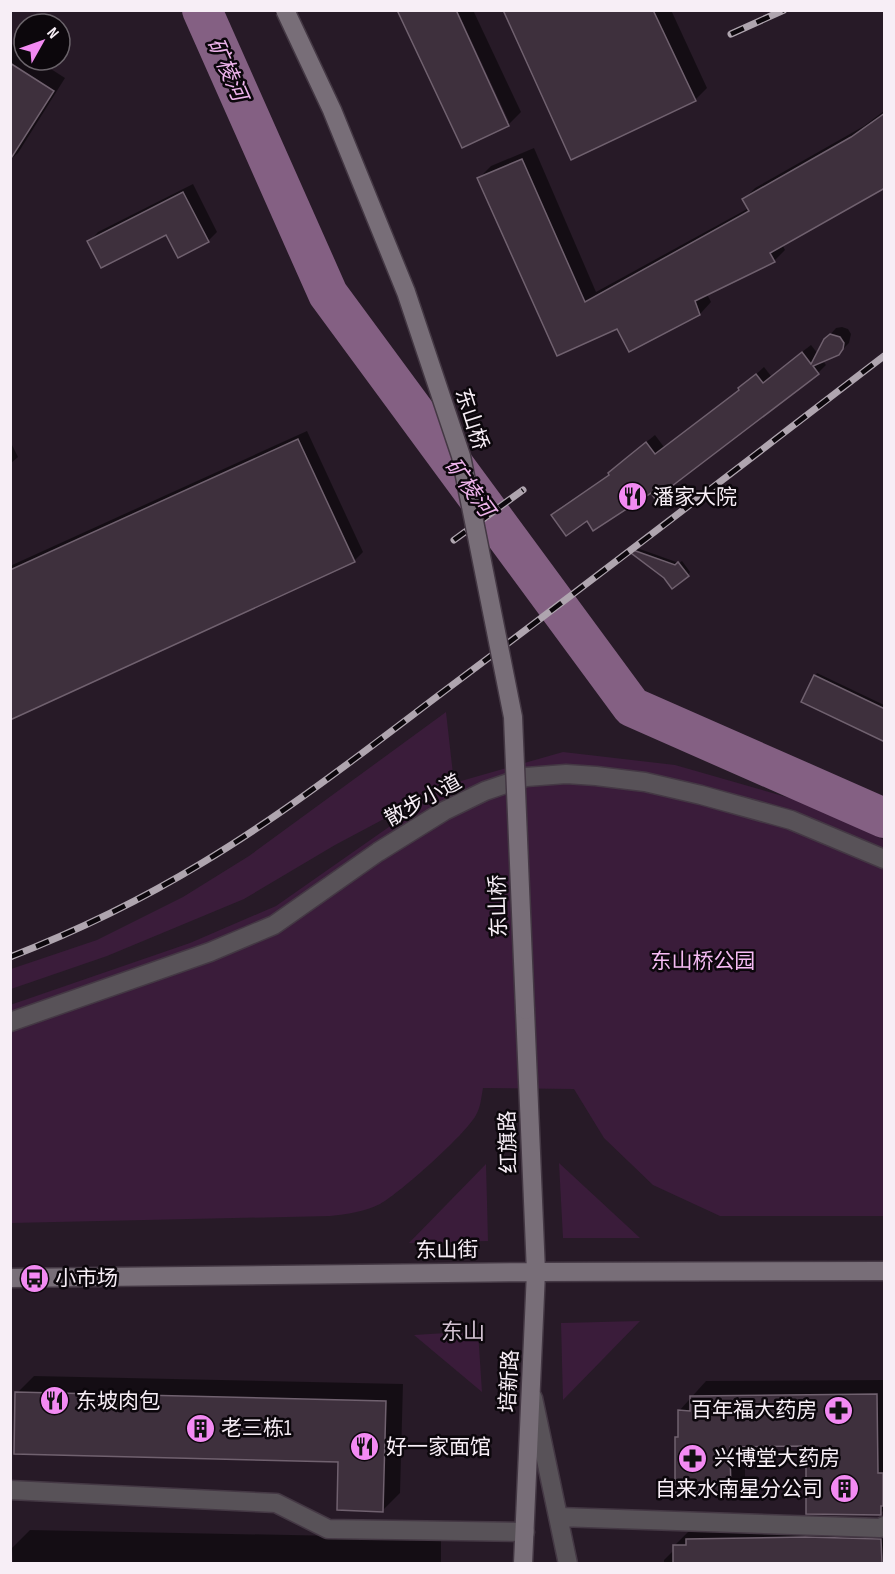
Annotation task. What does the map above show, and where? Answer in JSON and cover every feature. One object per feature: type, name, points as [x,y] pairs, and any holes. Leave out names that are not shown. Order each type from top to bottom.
[{"type":"main road","name":"东山桥","points":[[285,10],[332,110],[406,292],[461,456],[513,717],[525,1010]]},
{"type":"main road","name":"红旗路","points":[[525,1010],[536,1272]]},
{"type":"main road","name":"东山街","points":[[10,1278],[885,1271]]},
{"type":"main road","name":"培新路","points":[[524,1563],[536,1272]]},
{"type":"street","name":"散步小道","points":[[10,1022],[210,952],[274,925],[378,852],[444,811],[486,791],[526,777],[566,774],[645,782],[792,820],[885,859]]},
{"type":"street","points":[[531,1388],[568,1563]]},
{"type":"street","points":[[10,1490],[276,1503],[328,1529],[525,1532]]},
{"type":"street","points":[[559,1517],[709,1524],[880,1528],[885,1526]]},
{"type":"green space","name":"东山桥公园","points":[[446,712],[454,783],[563,752],[675,765],[807,803],[884,840],[884,1216],[720,1216],[653,1185],[604,1138],[574,1089],[483,1088],[478,1112],[460,1135],[402,1188],[380,1204],[362,1211],[330,1216],[11,1223],[10,1005],[190,943],[276,906],[426,801],[397,812],[335,845],[244,899],[107,956],[11,989],[11,969],[97,940],[183,897],[249,856]]},
{"type":"green space","points":[[559,1163],[640,1238],[563,1238]]},
{"type":"green space","points":[[486,1164],[488,1241],[409,1243]]},
{"type":"green space","points":[[640,1321],[563,1400],[561,1323]]},
{"type":"green space","points":[[478,1331],[482,1392],[414,1335]]},
{"type":"building","points":[[397,10],[456,10],[509,126],[462,148]]},
{"type":"building","points":[[503,10],[653,10],[696,101],[571,160]]},
{"type":"building","points":[[10,63],[12,72],[24,72],[54,91],[10,160]]},
{"type":"building","points":[[885,113],[885,188],[770,253],[775,262],[695,301],[700,315],[629,352],[617,329],[557,356],[477,178],[522,159],[585,302],[749,211],[742,199],[851,137]]},
{"type":"building","points":[[183,192],[209,242],[178,258],[166,235],[101,268],[87,241]]},
{"type":"building","points":[[830,334],[840,337],[844,343],[843,349],[839,355],[813,366],[819,374],[655,499],[651,493],[593,531],[587,521],[566,536],[551,515],[609,475],[608,473],[646,442],[655,454],[739,390],[738,388],[756,374],[763,383],[802,352],[811,364],[824,339]]},
{"type":"building","points":[[298,439],[355,562],[10,720],[10,570]]},
{"type":"building","points":[[633,550],[675,565],[678,562],[689,576],[672,589],[664,578],[631,553]]},
{"type":"building","points":[[814,675],[885,709],[885,742],[801,702]]},
{"type":"building","name":"老三栋1","points":[[15,1392],[386,1401],[383,1512],[337,1510],[338,1462],[14,1454]]},
{"type":"building","points":[[877,1394],[878,1473],[883,1473],[881,1515],[806,1514],[806,1446],[730,1447],[731,1493],[675,1494],[675,1437],[678,1437],[678,1410],[690,1411],[690,1396]]},
{"type":"building","points":[[805,1537],[881,1539],[882,1563],[673,1563],[673,1545],[686,1545],[686,1539]]},
{"type":"waterway","name":"矿棱河","points":[[202,10],[328,294],[632,707],[884,818]]},
{"type":"railway","points":[[731,34],[784,10]]},
{"type":"railway","points":[[10,957],[60,937],[132,902],[179,877],[268,820],[333,775],[513,640],[884,356]]},
{"type":"railway","points":[[454,540],[523,490]]},
{"type":"place","name":"潘家大院","points":[[632,497]]},
{"type":"place","name":"小市场","points":[[34,1278]]},
{"type":"place","name":"东坡肉包","points":[[55,1401]]},
{"type":"place","name":"百年福大药房","points":[[838,1410]]},
{"type":"place","name":"老三栋1","points":[[200,1428]]},
{"type":"place","name":"好一家面馆","points":[[365,1447]]},
{"type":"place","name":"兴博堂大药房","points":[[693,1458]]},
{"type":"place","name":"自来水南星分公司","points":[[844,1489]]},
{"type":"district","name":"东山","points":[[463,1331]]}]
